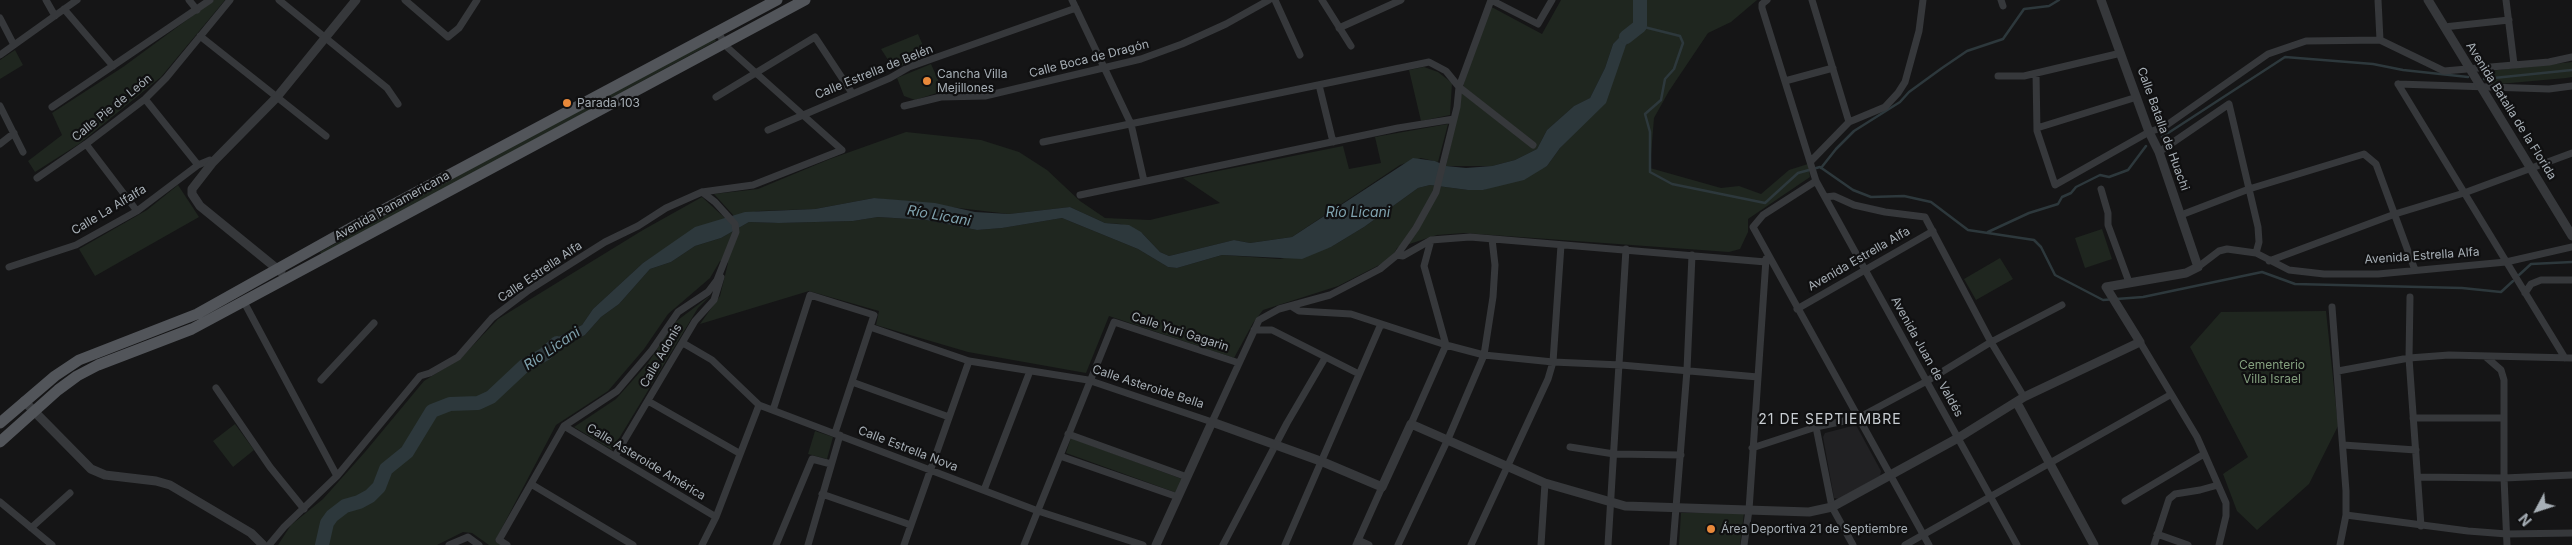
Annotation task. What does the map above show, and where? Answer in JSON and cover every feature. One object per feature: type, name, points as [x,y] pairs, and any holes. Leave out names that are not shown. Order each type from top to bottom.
[{"type":"main road","name":"Avenida Panamericana","points":[[0,423],[24,401],[79,360],[197,314],[777,0]]},
{"type":"main road","name":"Avenida Panamericana","points":[[0,442],[77,376],[98,364],[192,330],[312,266],[391,221],[805,0]]},
{"type":"street","points":[[46,0],[55,16]]},
{"type":"street","points":[[0,55],[77,0]]},
{"type":"street","points":[[189,0],[197,10]]},
{"type":"street","points":[[52,107],[210,0]]},
{"type":"street","name":"Calle Pie de León","points":[[36,178],[86,144],[145,99],[166,78],[230,0]]},
{"type":"street","points":[[279,0],[387,88],[398,104]]},
{"type":"street","points":[[286,280],[279,268],[200,206],[192,194],[197,182],[213,162],[277,97],[356,0]]},
{"type":"street","points":[[405,0],[448,37],[458,28],[477,0]]},
{"type":"street","points":[[1072,0],[1131,124],[1144,181]]},
{"type":"street","name":"Calle Boca de Dragón","points":[[904,106],[941,97],[985,96],[1141,59],[1182,44],[1226,24],[1269,0]]},
{"type":"street","points":[[1275,0],[1300,54]]},
{"type":"street","points":[[1322,0],[1351,46]]},
{"type":"street","points":[[1339,28],[1401,0]]},
{"type":"street","points":[[1156,545],[1259,320],[1291,306],[1342,290],[1380,269],[1397,254],[1416,228],[1436,192],[1454,119],[1459,86],[1491,0],[1538,24],[1552,0]]},
{"type":"street","name":"Avenida Juan de Valdés","points":[[1767,0],[1762,4],[1762,8],[1816,181],[2017,545]]},
{"type":"street","points":[[1812,0],[1849,122]]},
{"type":"street","points":[[1811,161],[1849,122],[1885,107],[1898,93],[1905,82],[1919,31],[1923,0]]},
{"type":"street","name":"Calle Batalla de Huachi","points":[[2102,0],[2149,132],[2159,152],[2198,267]]},
{"type":"street","points":[[2378,0],[2380,40]]},
{"type":"street","name":"Avenida Batalla de la Florida","points":[[2428,0],[2531,167],[2568,223],[2572,236]]},
{"type":"street","points":[[2506,0],[2514,64]]},
{"type":"street","name":"Calle Estrella de Belén","points":[[768,130],[890,78],[909,67],[1076,8]]},
{"type":"street","points":[[64,9],[114,66]]},
{"type":"street","points":[[0,18],[14,45]]},
{"type":"street","points":[[2444,27],[2509,20]]},
{"type":"street","points":[[717,31],[724,43],[802,114]]},
{"type":"street","points":[[200,36],[326,136]]},
{"type":"street","points":[[716,97],[815,37],[852,93]]},
{"type":"street","points":[[2036,73],[2037,128],[2055,185],[2149,132],[2164,127],[2268,54],[2306,41],[2380,40],[2444,71],[2549,62],[2572,57]]},
{"type":"street","points":[[1998,76],[2024,76],[2122,53]]},
{"type":"street","points":[[1043,142],[1429,62],[1446,71],[1459,86],[1533,145]]},
{"type":"street","points":[[1785,81],[1833,68]]},
{"type":"street","points":[[2570,359],[2525,293],[2398,84],[2549,89],[2572,86]]},
{"type":"street","points":[[1319,85],[1333,142]]},
{"type":"street","points":[[2037,128],[2137,97]]},
{"type":"street","points":[[145,99],[198,165]]},
{"type":"street","points":[[2159,152],[2229,104],[2258,226],[2259,242],[2256,253]]},
{"type":"street","points":[[0,106],[24,152]]},
{"type":"street","name":"Calle Estrella Alfa","points":[[269,545],[284,527],[337,476],[420,376],[430,373],[458,357],[500,312],[529,290],[605,242],[638,226],[666,208],[702,192],[753,186],[842,150],[802,114]]},
{"type":"street","points":[[1080,195],[1333,142],[1454,119]]},
{"type":"street","points":[[0,144],[14,133]]},
{"type":"street","points":[[86,144],[136,211]]},
{"type":"street","points":[[2269,261],[2396,214],[2464,193],[2572,153]]},
{"type":"street","points":[[2181,215],[2249,189],[2364,154],[2376,164],[2396,214],[2415,270]]},
{"type":"street","name":"Calle La Alfalfa","points":[[8,267],[76,245],[136,211],[198,165],[210,160],[213,162]]},
{"type":"street","points":[[1816,181],[1763,215],[1753,227],[1766,258],[1797,309],[1929,545]]},
{"type":"street","points":[[2101,189],[2108,213],[2108,225],[2128,282]]},
{"type":"street","points":[[507,545],[499,540],[564,426],[617,391],[652,350],[678,312],[713,287],[736,232],[735,224],[715,202],[702,192]]},
{"type":"street","points":[[1825,197],[1834,196],[1854,205],[1886,212],[1925,217],[2021,400],[2050,464],[2094,545]]},
{"type":"street","name":"Avenida Estrella Alfa","points":[[1797,309],[1934,231]]},
{"type":"street","points":[[1397,254],[1403,256],[1431,240],[1470,237],[1692,255],[1766,258]]},
{"type":"street","points":[[1398,545],[1448,439],[1484,355],[1493,297],[1495,265],[1492,239]]},
{"type":"street","points":[[1369,545],[1357,543],[1446,346],[1424,266],[1431,240]]},
{"type":"street","points":[[1471,545],[1548,379],[1553,362],[1560,245]]},
{"type":"street","name":"Avenida Estrella Alfa","points":[[2140,342],[2108,291],[2128,282],[2186,273],[2198,267],[2219,250],[2238,249],[2256,253],[2289,270],[2324,274],[2378,274],[2506,262],[2572,247]]},
{"type":"street","points":[[1608,545],[1621,365],[1626,249]]},
{"type":"street","points":[[305,254],[312,266]]},
{"type":"street","points":[[1673,545],[1687,370],[1692,255]]},
{"type":"street","points":[[1744,545],[1749,510],[1766,258]]},
{"type":"street","name":"Calle Adonis","points":[[615,456],[695,321],[714,300],[720,286],[722,267]]},
{"type":"street","points":[[2525,293],[2531,284],[2541,280],[2572,280]]},
{"type":"street","points":[[774,410],[810,295],[874,315],[837,434],[831,464],[808,545]]},
{"type":"street","points":[[2410,297],[2409,358],[2421,526]]},
{"type":"street","points":[[244,302],[337,476]]},
{"type":"street","points":[[1752,448],[1816,428],[1858,418],[1927,381],[1991,342],[2062,305]]},
{"type":"street","points":[[1291,306],[1299,311],[1351,314],[1446,346],[1484,355],[1758,377]]},
{"type":"street","points":[[2332,307],[2343,444],[2346,514],[2340,545]]},
{"type":"street","name":"Calle Yuri Gagarin","points":[[1088,380],[1114,322],[1239,363]]},
{"type":"street","points":[[320,380],[374,323]]},
{"type":"street","points":[[1285,545],[1323,462],[1381,324]]},
{"type":"street","name":"Calle Asteroide Bella","points":[[870,327],[969,361],[1088,380],[1323,462],[1382,487]]},
{"type":"street","points":[[1254,330],[1272,330],[1359,374]]},
{"type":"street","name":"Calle Estrella Nova","points":[[683,342],[712,360],[759,405],[1038,511],[1142,545]]},
{"type":"street","points":[[1411,424],[1545,482],[1625,506],[1809,512],[1832,507],[1958,438],[2021,400],[2140,342],[2170,395],[2197,437],[2218,485],[2227,510],[2219,545]]},
{"type":"street","points":[[2338,372],[2409,358],[2458,355],[2570,359]]},
{"type":"street","points":[[2485,357],[2501,370],[2504,380],[2504,478],[2507,545]]},
{"type":"street","points":[[1223,545],[1325,358]]},
{"type":"street","points":[[904,545],[969,361]]},
{"type":"street","points":[[984,490],[1030,370]]},
{"type":"street","points":[[1024,545],[1088,380]]},
{"type":"street","points":[[852,382],[949,418]]},
{"type":"street","points":[[216,388],[270,467],[304,509]]},
{"type":"street","points":[[1905,545],[2170,395]]},
{"type":"street","points":[[24,401],[91,469],[105,475],[156,481],[170,485],[251,533],[263,545]]},
{"type":"street","points":[[648,401],[739,453]]},
{"type":"street","points":[[702,545],[716,517],[759,405]]},
{"type":"street","points":[[2413,418],[2504,418]]},
{"type":"street","name":"Calle Asteroide América","points":[[564,426],[716,517]]},
{"type":"street","points":[[1816,428],[1832,507],[1853,545]]},
{"type":"street","points":[[1068,434],[1187,477]]},
{"type":"street","points":[[2343,444],[2416,450]]},
{"type":"street","points":[[1570,447],[1614,454],[1680,455]]},
{"type":"street","points":[[2125,501],[2204,454]]},
{"type":"street","points":[[1060,456],[1178,497]]},
{"type":"street","points":[[776,545],[812,459],[831,464]]},
{"type":"street","points":[[2418,477],[2504,478],[2572,475]]},
{"type":"street","points":[[1541,545],[1545,482]]},
{"type":"street","points":[[531,484],[633,545]]},
{"type":"street","points":[[2154,545],[2165,506],[2175,494],[2218,485]]},
{"type":"street","points":[[31,528],[70,493]]},
{"type":"street","points":[[822,494],[911,525]]},
{"type":"street","points":[[0,502],[52,545]]},
{"type":"street","points":[[2346,514],[2421,526],[2507,534],[2572,533]]},
{"type":"street","points":[[2157,534],[2188,545]]},
{"type":"street","points":[[449,545],[468,537],[480,545]]},
{"type":"shaded area","points":[[1856,425],[1881,471],[1880,476],[1839,499],[1834,498],[1823,437],[1825,433]]},
{"type":"green space","points":[[214,0],[225,0],[161,77],[79,144],[35,172],[28,161],[62,135],[52,113],[123,67]]},
{"type":"green space","points":[[1561,0],[1757,0],[1731,22],[1708,33],[1669,91],[1654,118],[1650,168],[1721,188],[1739,186],[1761,194],[1789,170],[1808,164],[1810,177],[1748,219],[1748,232],[1740,249],[1729,252],[1464,233],[1437,235],[1397,248],[1391,259],[1338,286],[1263,310],[1253,323],[1234,358],[1109,316],[1086,373],[968,352],[876,325],[879,311],[809,291],[700,324],[720,296],[728,263],[720,261],[710,278],[668,314],[644,349],[608,391],[556,425],[495,541],[501,545],[489,545],[472,533],[463,532],[437,545],[278,545],[291,525],[323,499],[424,381],[461,358],[498,319],[643,230],[702,197],[726,219],[669,246],[643,263],[593,309],[582,325],[558,337],[540,353],[547,355],[585,335],[601,317],[619,304],[650,269],[671,262],[695,246],[721,238],[749,222],[853,221],[878,217],[926,220],[977,230],[1002,228],[1062,218],[1138,249],[1168,267],[1177,268],[1222,255],[1280,259],[1331,247],[1364,227],[1418,188],[1430,185],[1483,190],[1547,166],[1560,148],[1581,126],[1626,45],[1640,33],[1640,17],[1613,44],[1605,68],[1590,98],[1574,106],[1547,130],[1537,149],[1515,160],[1492,166],[1446,166],[1464,83],[1486,4],[1542,34]]},
{"type":"green space","points":[[918,34],[927,55],[894,69],[881,49]]},
{"type":"green space","points":[[714,36],[716,41],[322,255],[320,252],[422,195]]},
{"type":"green space","points":[[15,50],[23,65],[0,79],[0,60]]},
{"type":"green space","points":[[2572,62],[2572,77],[2488,85],[2488,71]]},
{"type":"green space","points":[[931,64],[943,91],[915,100],[904,96],[897,78]]},
{"type":"green space","points":[[1424,67],[1438,72],[1452,83],[1450,115],[1421,121],[1409,70]]},
{"type":"green space","points":[[1448,124],[1438,162],[1421,158],[1400,165],[1292,237],[1250,243],[1234,240],[1169,256],[1160,252],[1143,234],[1121,224],[1105,223],[1070,207],[1009,214],[874,198],[815,209],[759,211],[734,216],[714,194],[758,189],[830,159],[906,132],[981,140],[1019,152],[1047,170],[1080,201],[1105,218],[1150,220],[1220,203],[1183,178],[1343,146],[1349,169],[1381,163],[1375,137]]},
{"type":"green space","points":[[178,185],[199,217],[95,276],[79,249],[147,210]]},
{"type":"green space","points":[[2102,229],[2112,259],[2085,268],[2075,238]]},
{"type":"green space","points":[[2000,258],[2013,279],[1976,300],[1964,279]]},
{"type":"green space","points":[[711,295],[698,308],[612,450],[574,427],[616,399],[648,363],[674,323]]},
{"type":"green space","name":"Cementerio Villa Israel","points":[[2326,311],[2338,426],[2309,484],[2257,530],[2237,511],[2223,474],[2248,457],[2190,347],[2221,312]]},
{"type":"green space","points":[[235,424],[254,450],[233,467],[213,441]]},
{"type":"green space","points":[[815,431],[833,437],[827,459],[808,454]]},
{"type":"green space","points":[[1071,438],[1182,479],[1177,493],[1066,453]]},
{"type":"green space","name":"Área Deportiva 21 de Septiembre","points":[[1681,513],[1744,513],[1740,545],[1679,545]]},
{"type":"water","name":"Río Licani","points":[[1640,16],[1640,33],[1626,45],[1606,103],[1560,148],[1547,166],[1524,180],[1483,190],[1430,185],[1418,188],[1364,227],[1331,247],[1302,259],[1222,255],[1177,268],[1168,267],[1138,249],[1062,218],[1002,228],[977,230],[926,220],[878,217],[853,221],[749,222],[721,238],[695,246],[671,262],[650,269],[619,304],[601,317],[585,335],[547,355],[540,353],[558,337],[582,325],[593,309],[643,263],[695,227],[745,212],[815,209],[874,198],[935,203],[975,212],[1009,214],[1070,207],[1105,223],[1129,225],[1141,232],[1160,252],[1169,256],[1234,240],[1250,243],[1292,237],[1413,158],[1435,161],[1446,166],[1466,168],[1492,166],[1515,160],[1537,149],[1547,130],[1574,106],[1590,98],[1605,68],[1613,44]]},
{"type":"waterway","name":"Río Licani","points":[[1626,37],[1640,26],[1640,0]]},
{"type":"waterway","points":[[1821,168],[1854,131],[1900,102],[1909,92],[1942,68],[1967,51],[2003,39],[2024,9],[2049,6],[2059,0]]},
{"type":"waterway","points":[[1640,26],[1680,36],[1683,43],[1674,69],[1665,79],[1661,100],[1645,114],[1650,132],[1650,172],[1672,184],[1765,203],[1798,173],[1820,167],[1853,190],[1871,197],[1904,196],[1931,202],[1968,230],[2034,240],[2041,247],[2055,275],[2103,300],[2143,297],[2262,272],[2295,284],[2462,288],[2501,292],[2513,281]]},
{"type":"waterway","points":[[2162,137],[2285,57],[2373,64],[2403,70],[2468,77]]},
{"type":"waterway","points":[[2484,79],[2572,70]]},
{"type":"waterway","points":[[1988,232],[2029,213],[2058,204],[2062,197],[2071,193],[2076,187],[2100,175],[2109,177],[2128,170],[2146,146]]},
{"type":"waterway","points":[[2519,275],[2531,264],[2572,262]]},
{"type":"waterway","name":"Río Licani","points":[[322,545],[327,523],[332,516],[345,506],[370,496],[379,487],[386,469],[407,452],[432,411],[450,404],[478,403],[491,397],[524,366],[545,354],[557,343]]},
{"type":"place","name":"Cancha Villa Mejillones","points":[[927,81]]},
{"type":"place","name":"Parada 103","points":[[567,103]]},
{"type":"place","name":"Área Deportiva 21 de Septiembre","points":[[1711,529]]},
{"type":"district","name":"21 DE SEPTIEMBRE","points":[[1830,420]]}]
